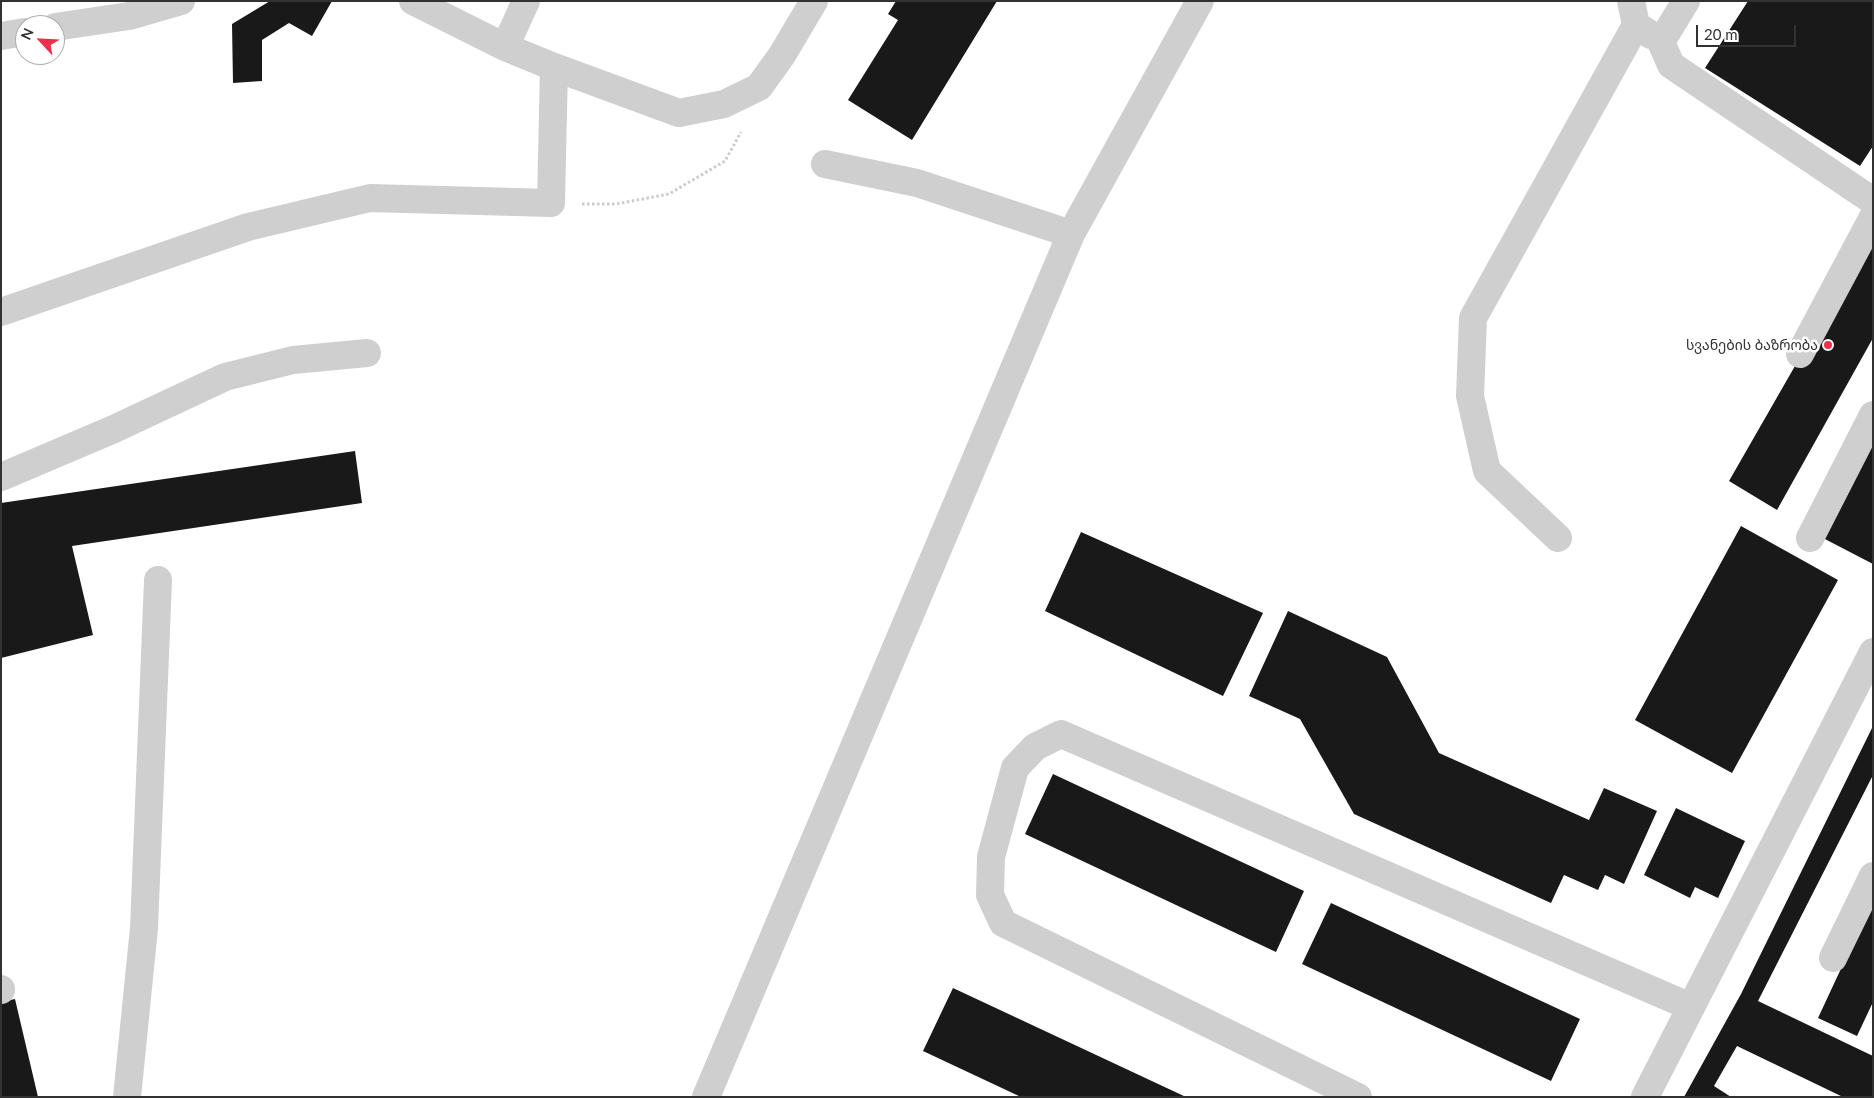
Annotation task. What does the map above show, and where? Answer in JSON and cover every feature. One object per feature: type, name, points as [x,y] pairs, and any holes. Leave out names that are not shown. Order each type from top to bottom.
[{"type":"street","points":[[65,26],[129,16],[181,1]]},
{"type":"street","points":[[412,1],[505,47],[554,67],[679,112],[724,104],[759,87],[782,55],[814,1]]},
{"type":"street","points":[[505,47],[526,1]]},
{"type":"street","points":[[706,1097],[1071,234],[1200,1]]},
{"type":"street","points":[[1661,42],[1686,1]]},
{"type":"street","points":[[1558,538],[1487,471],[1470,396],[1473,318],[1634,13],[1661,42],[1671,65],[1873,201]]},
{"type":"street","points":[[1,36],[15,34]]},
{"type":"street","points":[[1,312],[248,227],[370,198],[551,203],[554,67]]},
{"type":"street","points":[[825,164],[917,183],[1071,234]]},
{"type":"street","points":[[1800,354],[1873,217]]},
{"type":"street","points":[[1,477],[114,429],[225,377],[293,360],[367,353]]},
{"type":"street","points":[[1810,538],[1873,415]]},
{"type":"street","points":[[127,1097],[144,928],[158,580]]},
{"type":"street","points":[[1645,1097],[1873,652]]},
{"type":"street","points":[[1358,1097],[1003,923],[990,895],[991,857],[1014,768],[1034,747],[1061,734],[1691,1006]]},
{"type":"street","points":[[1833,958],[1873,876]]},
{"type":"path","points":[[551,203],[616,204],[669,194],[725,162],[742,129]]},
{"type":"building","points":[[270,1],[332,1],[312,36],[289,23],[262,40],[262,81],[233,83],[232,24]]},
{"type":"building","points":[[896,1],[997,1],[912,140],[848,100],[898,20],[888,14]]},
{"type":"building","points":[[1748,1],[1873,1],[1873,146],[1860,166],[1705,68]]},
{"type":"building","points":[[1873,230],[1873,338],[1777,510],[1729,481]]},
{"type":"building","points":[[1873,438],[1873,564],[1821,537]]},
{"type":"building","points":[[355,451],[362,503],[72,546],[93,635],[1,658],[1,503]]},
{"type":"building","points":[[1741,526],[1838,580],[1732,773],[1635,720]]},
{"type":"building","points":[[1081,532],[1263,613],[1223,696],[1045,611]]},
{"type":"building","points":[[1288,611],[1387,657],[1439,753],[1589,820],[1604,788],[1657,811],[1624,884],[1605,875],[1598,890],[1564,875],[1551,903],[1354,814],[1300,719],[1249,696]]},
{"type":"building","points":[[1873,726],[1873,775],[1758,1001],[1873,1056],[1873,1097],[1843,1097],[1737,1046],[1714,1086],[1731,1097],[1684,1097],[1741,994]]},
{"type":"building","points":[[1053,774],[1304,891],[1276,952],[1025,834]]},
{"type":"building","points":[[1676,808],[1745,841],[1718,898],[1695,887],[1690,898],[1644,875]]},
{"type":"building","points":[[1873,900],[1873,1002],[1857,1036],[1818,1018]]},
{"type":"building","points":[[1331,903],[1580,1019],[1551,1081],[1302,964]]},
{"type":"building","points":[[953,988],[1186,1097],[1021,1097],[923,1051]]},
{"type":"building","points":[[15,999],[38,1097],[1,1097],[1,1002]]},
{"type":"place","name":"სვანების ბაზრობა","points":[[1828,345]]}]
